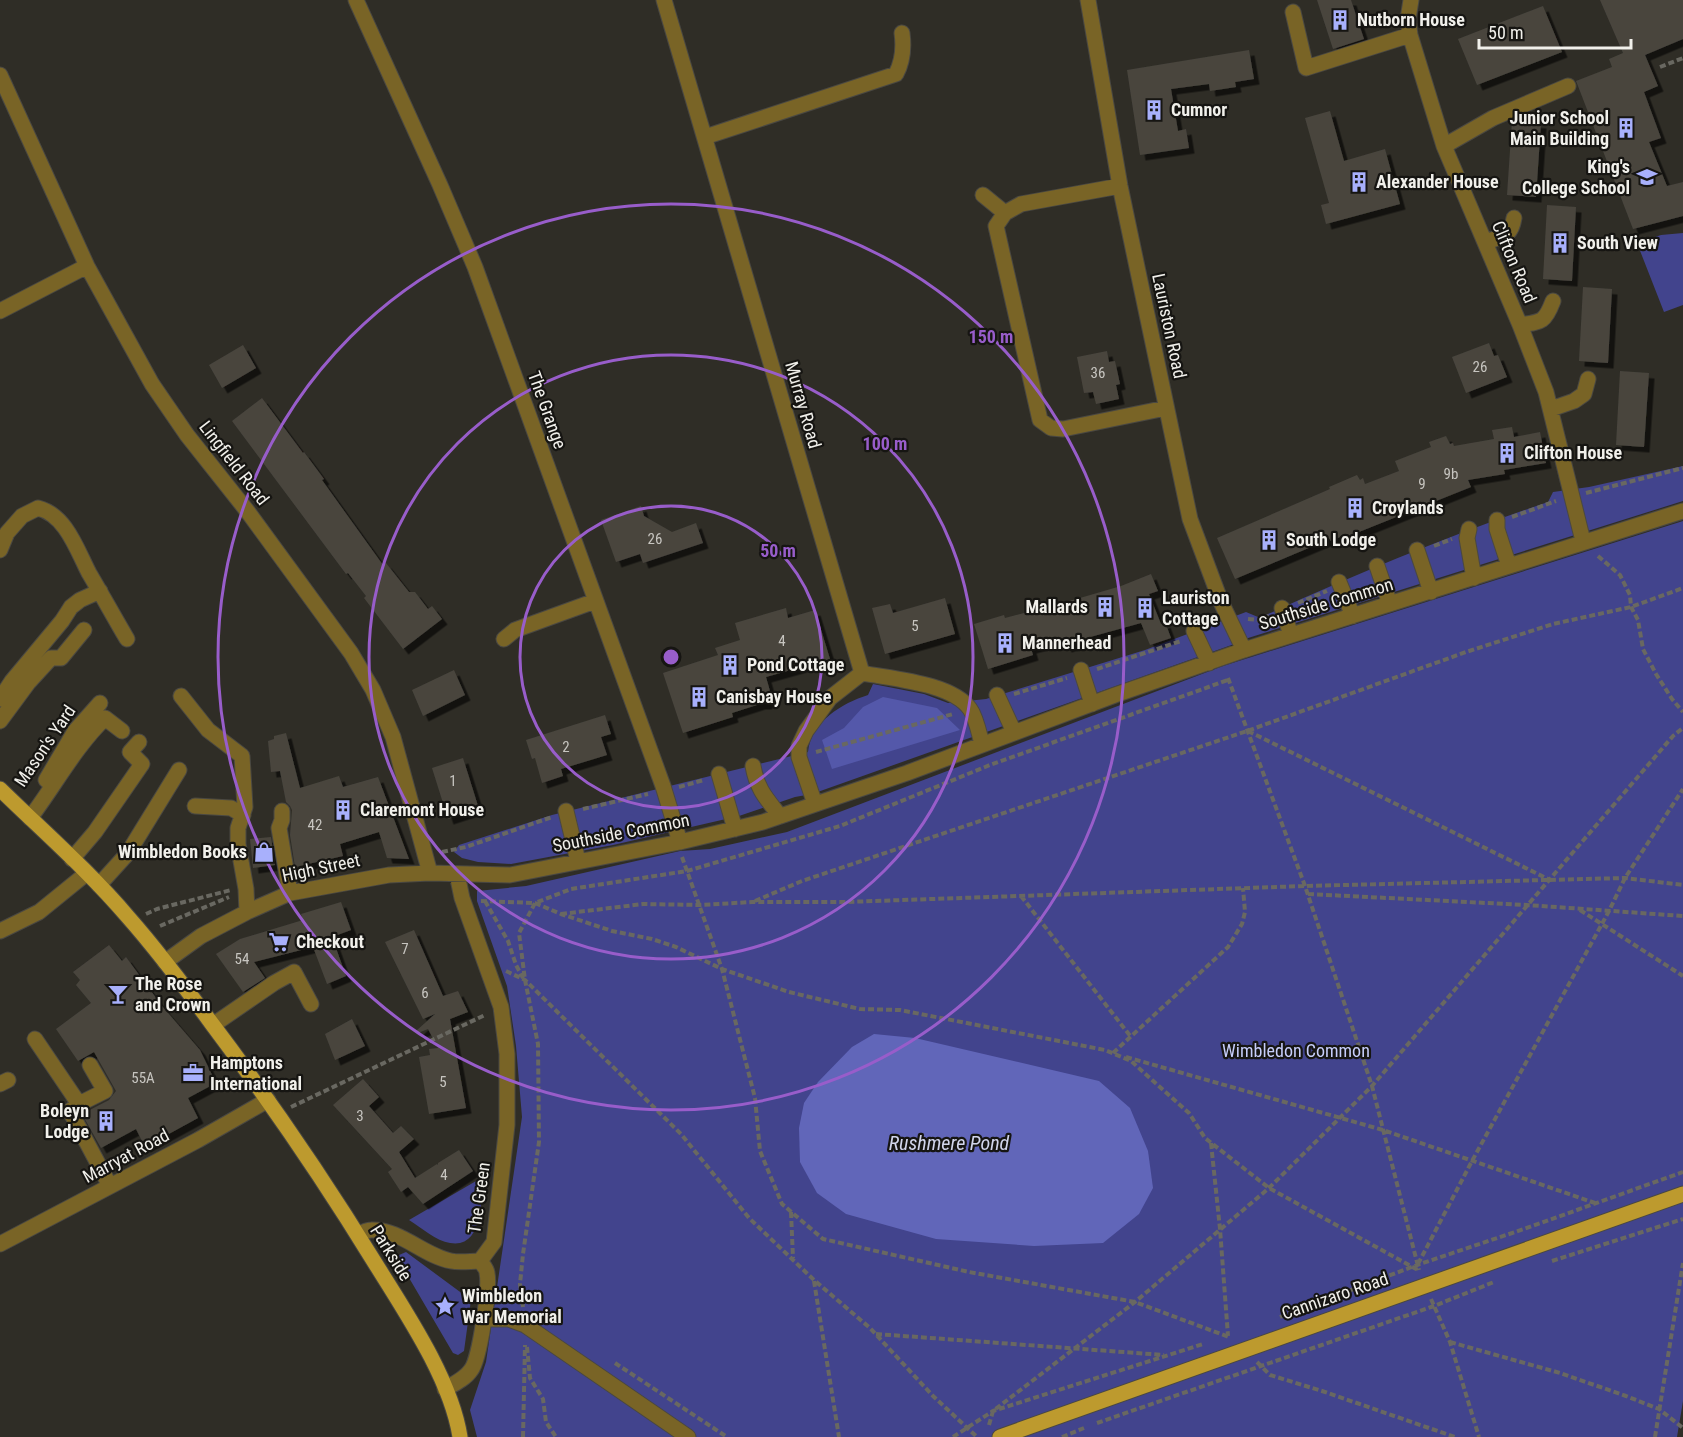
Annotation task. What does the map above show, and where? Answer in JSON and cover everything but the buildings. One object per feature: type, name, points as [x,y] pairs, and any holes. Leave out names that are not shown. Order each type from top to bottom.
[{"type":"main road","points":[[0,789],[128,916],[268,1100]]},
{"type":"main road","name":"Parkside","points":[[268,1100],[358,1234],[401,1306],[445,1389],[460,1437]]},
{"type":"main road","name":"Cannizaro Road","points":[[994,1433],[1245,1349],[1683,1194]]},
{"type":"street","name":"The Grange","points":[[356,0],[475,267],[663,786],[680,842]]},
{"type":"street","name":"Murray Road","points":[[664,0],[862,673]]},
{"type":"street","name":"Lauriston Road","points":[[1088,0],[1120,186],[1190,519],[1221,602],[1244,650]]},
{"type":"street","name":"Clifton Road","points":[[1411,0],[1408,19],[1410,35],[1444,146],[1520,325],[1551,409],[1583,541]]},
{"type":"street","points":[[1293,12],[1306,68],[1410,35]]},
{"type":"street","points":[[705,137],[896,74],[904,47],[902,33]]},
{"type":"street","name":"Lingfield Road","points":[[0,75],[87,266],[153,384],[187,435],[248,512],[351,653],[373,690],[393,737],[430,873]]},
{"type":"street","points":[[1444,146],[1493,118],[1568,86]]},
{"type":"street","points":[[1120,186],[1021,204],[1005,213],[996,226],[1040,420],[1052,429],[1063,429],[1167,408]]},
{"type":"street","points":[[983,195],[1005,213]]},
{"type":"street","points":[[1485,242],[1508,234],[1513,229],[1514,218]]},
{"type":"street","points":[[0,311],[87,266]]},
{"type":"street","points":[[1520,325],[1539,323],[1547,316],[1553,301]]},
{"type":"street","points":[[1551,409],[1574,401],[1584,394],[1588,379]]},
{"type":"street","points":[[0,550],[7,532],[22,516],[38,508],[54,516],[78,547],[84,563],[127,639]]},
{"type":"street","name":"Southside Common","points":[[430,873],[510,875],[680,842],[780,816],[907,773],[1014,732],[1244,650],[1683,511]]},
{"type":"street","points":[[1497,520],[1497,530],[1509,566]]},
{"type":"street","points":[[1465,533],[1474,578]]},
{"type":"street","points":[[1417,550],[1431,592]]},
{"type":"street","points":[[1377,566],[1390,604]]},
{"type":"street","points":[[1339,582],[1353,616]]},
{"type":"street","points":[[0,699],[71,607],[100,591]]},
{"type":"street","points":[[504,639],[515,630],[595,601]]},
{"type":"street","points":[[1282,608],[1291,635]]},
{"type":"street","points":[[0,721],[40,668],[51,658],[61,658],[84,630]]},
{"type":"street","points":[[1194,631],[1215,661]]},
{"type":"street","points":[[1081,670],[1092,704]]},
{"type":"street","points":[[815,804],[799,757],[799,746],[806,731],[830,698],[862,673],[928,686],[953,694],[970,709],[982,744]]},
{"type":"street","points":[[997,695],[1014,732]]},
{"type":"street","points":[[181,696],[208,730],[242,756],[245,807],[238,828],[238,844],[241,892],[247,912]]},
{"type":"street","name":"Mason's Yard","points":[[26,814],[75,731],[100,703]]},
{"type":"street","points":[[26,814],[48,794],[92,731],[105,718],[122,731]]},
{"type":"street","points":[[72,859],[95,832],[142,764],[130,752],[139,742]]},
{"type":"street","points":[[753,766],[757,786],[780,816]]},
{"type":"street","points":[[99,885],[128,853],[179,770]]},
{"type":"street","points":[[719,774],[735,829]]},
{"type":"street","points":[[195,806],[231,808],[243,815]]},
{"type":"street","points":[[282,811],[279,828],[290,893]]},
{"type":"street","points":[[567,811],[578,861]]},
{"type":"street","points":[[0,931],[39,912],[87,873]]},
{"type":"street","name":"High Street","points":[[165,962],[201,936],[290,893],[389,875],[430,873]]},
{"type":"street","name":"The Green","points":[[358,1234],[371,1230],[392,1234],[452,1262],[480,1261],[494,1242],[507,1125],[507,1054],[501,1007],[462,898],[457,874]]},
{"type":"street","points":[[213,1025],[294,972],[311,1004]]},
{"type":"street","points":[[35,1039],[79,1104]]},
{"type":"street","points":[[90,1065],[105,1091],[70,1111],[110,1186]]},
{"type":"street","name":"Marryat Road","points":[[0,1244],[198,1140],[268,1100]]},
{"type":"street","points":[[445,1389],[471,1371],[477,1359],[484,1319],[487,1273],[480,1261]]},
{"type":"street","points":[[484,1319],[509,1319],[525,1325],[688,1437]]},
{"type":"path","points":[[1660,67],[1683,58]]},
{"type":"path","points":[[1583,541],[1620,575],[1630,595],[1631,607],[1638,620],[1643,649],[1672,699],[1683,712]]},
{"type":"path","points":[[752,902],[802,881],[1247,731],[1466,652],[1553,624],[1631,607],[1683,588]]},
{"type":"path","points":[[1215,661],[1228,680],[1308,894],[1372,1086],[1416,1267],[1450,1342],[1479,1437]]},
{"type":"path","points":[[556,1437],[546,1422],[543,1399],[530,1378],[520,1284],[539,1142],[538,1044],[525,980],[519,933],[536,903],[571,890],[687,871],[840,826],[990,765],[1228,680]]},
{"type":"path","points":[[953,1437],[993,1411],[1135,1302],[1269,1188],[1372,1086],[1673,736],[1683,728]]},
{"type":"path","points":[[1247,731],[1549,879]]},
{"type":"path","points":[[1416,1267],[1625,878],[1683,789]]},
{"type":"path","points":[[680,842],[680,851],[722,969],[755,1098],[760,1151],[782,1204],[823,1239],[969,1272],[1135,1302],[1228,1336],[1245,1349],[1270,1375],[1455,1437]]},
{"type":"path","points":[[561,914],[643,904],[846,902],[1549,879],[1625,878],[1683,885]]},
{"type":"path","points":[[1113,1053],[1228,947],[1242,924],[1245,912],[1243,888]]},
{"type":"path","points":[[149,912],[225,892],[241,892]]},
{"type":"path","points":[[160,926],[241,892]]},
{"type":"path","points":[[1308,894],[1527,905],[1683,916]]},
{"type":"path","points":[[1021,896],[1131,1037]]},
{"type":"path","points":[[474,900],[536,903],[612,931],[652,939],[676,947],[722,969],[789,992],[860,1009],[900,1010],[1113,1053],[1131,1061],[1189,1113],[1205,1138],[1269,1188],[1416,1267]]},
{"type":"path","points":[[485,901],[508,941],[516,965],[525,980],[681,1134],[749,1218],[814,1280],[876,1334],[933,1396],[977,1437]]},
{"type":"path","points":[[1578,909],[1683,976]]},
{"type":"path","points":[[499,968],[525,980]]},
{"type":"path","points":[[278,1114],[501,1007]]},
{"type":"path","points":[[1113,1053],[1383,1130],[1595,1203]]},
{"type":"path","points":[[1211,1142],[1228,1336]]},
{"type":"path","points":[[1272,1320],[1683,1172]]},
{"type":"path","points":[[791,1212],[794,1259]]},
{"type":"path","points":[[1548,1262],[1683,1219]]},
{"type":"path","points":[[1655,1437],[1683,1263]]},
{"type":"path","points":[[814,1280],[839,1437]]},
{"type":"path","points":[[1095,1424],[1434,1306],[1495,1282]]},
{"type":"path","points":[[523,1437],[525,1325]]},
{"type":"path","points":[[1218,1339],[1239,1332]]},
{"type":"path","points":[[876,1334],[1168,1355]]},
{"type":"path","points":[[993,1411],[1208,1342]]},
{"type":"path","points":[[1450,1342],[1560,1373],[1659,1409],[1683,1428]]},
{"type":"path","points":[[993,1411],[994,1433]]},
{"type":"path","points":[[1062,1437],[1084,1428]]},
{"type":"green space","points":[[1683,233],[1683,305],[1664,312],[1637,243],[1661,235]]},
{"type":"green space","points":[[1683,466],[1683,501],[1245,639],[812,794],[795,797],[739,816],[613,845],[511,864],[478,862],[462,858],[454,852],[459,845],[552,815],[808,752],[810,741],[821,723],[848,703],[868,695],[873,684],[924,694],[948,703],[986,699],[1145,650],[1246,612],[1258,617],[1264,616],[1405,555],[1548,502],[1553,492],[1589,487]]},
{"type":"green space","name":"Wimbledon Common","points":[[1683,521],[1683,1401],[1677,1437],[477,1437],[470,1410],[486,1362],[522,1117],[516,1046],[507,986],[477,901],[477,891],[526,886],[680,851],[710,849],[787,832],[1223,666]]},
{"type":"green space","points":[[483,1177],[481,1209],[475,1230],[461,1243],[445,1242],[409,1220]]},
{"type":"green space","points":[[406,1252],[471,1300],[464,1351],[458,1355],[453,1353],[398,1259],[399,1255]]},
{"type":"shaded area","points":[[883,697],[937,708],[960,730],[832,769],[822,740],[844,728],[863,707]]},
{"type":"water","name":"Rushmere Pond","points":[[874,1034],[915,1038],[1099,1081],[1130,1108],[1148,1151],[1153,1188],[1139,1214],[1103,1243],[1034,1246],[936,1239],[846,1214],[817,1193],[800,1162],[799,1128],[804,1103],[818,1082],[852,1047]]},
{"type":"place","name":"Nutborn House","points":[[1340,20]]},
{"type":"place","name":"Cumnor","points":[[1154,110]]},
{"type":"place","name":"Junior School Main Building","points":[[1626,128]]},
{"type":"place","name":"King's College School","points":[[1647,177]]},
{"type":"place","name":"Alexander House","points":[[1359,182]]},
{"type":"place","name":"South View","points":[[1560,243]]},
{"type":"place","name":"Clifton House","points":[[1507,453]]},
{"type":"place","name":"Croylands","points":[[1355,508]]},
{"type":"place","name":"South Lodge","points":[[1269,540]]},
{"type":"place","name":"Mallards","points":[[1105,607]]},
{"type":"place","name":"Lauriston Cottage","points":[[1145,608]]},
{"type":"place","name":"Mannerhead","points":[[1005,643]]},
{"type":"place","name":"Pond Cottage","points":[[730,665]]},
{"type":"place","name":"Canisbay House","points":[[699,697]]},
{"type":"place","name":"Claremont House","points":[[343,810]]},
{"type":"place","name":"Wimbledon Books","points":[[264,852]]},
{"type":"place","name":"Checkout","points":[[279,942]]},
{"type":"place","name":"The Rose and Crown","points":[[118,994]]},
{"type":"place","name":"Hamptons International","points":[[193,1073]]},
{"type":"place","name":"Boleyn Lodge","points":[[106,1121]]},
{"type":"place","name":"Wimbledon War Memorial","points":[[445,1306]]}]
